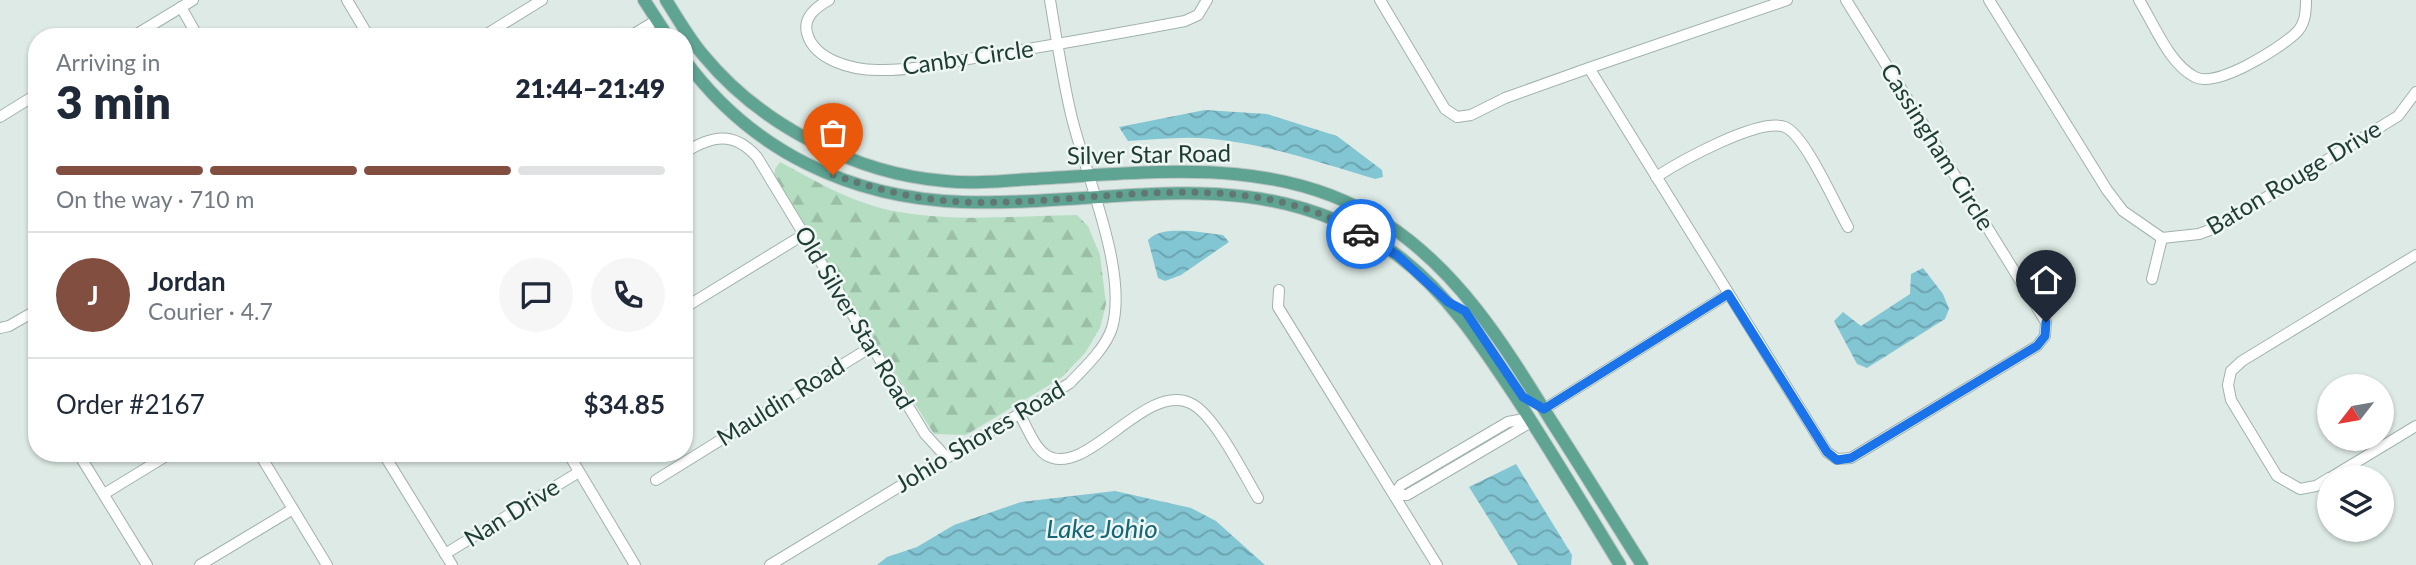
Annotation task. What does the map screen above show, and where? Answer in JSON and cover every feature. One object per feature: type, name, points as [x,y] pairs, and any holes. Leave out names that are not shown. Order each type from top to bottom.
[{"type":"main road","points":[[644,0],[662,28]]},
{"type":"main road","name":"Silver Star Road","points":[[666,0],[685,28]]},
{"type":"main road","name":"Silver Star Road","points":[[693,40],[704,56],[740,92],[782,124],[821,145],[870,165],[945,181],[1206,170],[1296,184],[1383,221],[1428,255],[1476,306],[1642,565]]},
{"type":"main road","name":"Silver Star Road","points":[[693,70],[718,101],[757,136],[790,158],[856,183],[917,198],[964,202],[1219,192],[1268,198],[1311,210],[1353,229],[1397,255],[1448,302],[1479,341],[1620,565]]},
{"type":"main road","points":[[1448,302],[1465,311],[1523,397],[1544,409]]},
{"type":"main road","points":[[1530,420],[1537,419],[1555,440],[1602,518],[1611,515]]},
{"type":"street","points":[[147,28],[193,0]]},
{"type":"street","points":[[347,0],[364,28]]},
{"type":"street","points":[[497,28],[542,0]]},
{"type":"street","name":"Canby Circle","points":[[829,0],[809,16],[806,28],[810,43],[821,55],[849,66],[876,71],[1058,45],[1185,21],[1198,15],[1207,0]]},
{"type":"street","name":"Johio Shores Road","points":[[770,565],[1070,383],[1093,359],[1111,330],[1116,298],[1113,267],[1087,176],[1050,0]]},
{"type":"street","points":[[1380,0],[1445,109],[1457,117],[1471,115],[1505,99],[1589,68],[1787,0]]},
{"type":"street","name":"Cassingham Circle","points":[[1589,68],[1827,452],[1837,460],[1851,458],[2037,346],[2045,336],[2046,322],[1846,0]]},
{"type":"street","points":[[1989,0],[2107,191],[2123,211],[2162,238],[2152,279]]},
{"type":"street","points":[[2139,0],[2179,66],[2196,78],[2211,81],[2226,76],[2296,33],[2306,17],[2306,0]]},
{"type":"street","points":[[181,7],[193,28]]},
{"type":"street","points":[[644,28],[657,20]]},
{"type":"street","name":"Baton Rouge Drive","points":[[2162,238],[2182,237],[2218,226],[2398,116],[2416,92]]},
{"type":"street","points":[[0,117],[28,100]]},
{"type":"street","points":[[1656,177],[1689,155],[1715,144],[1769,126],[1785,127],[1799,139],[1848,227]]},
{"type":"street","name":"Old Silver Star Road","points":[[693,147],[700,143],[727,138],[745,144],[757,157],[925,434],[946,457]]},
{"type":"street","points":[[693,302],[803,235]]},
{"type":"street","points":[[2317,485],[2300,489],[2277,476],[2231,400],[2228,385],[2231,371],[2242,361],[2416,255]]},
{"type":"street","points":[[1279,290],[1278,307],[1437,565]]},
{"type":"street","points":[[1544,409],[1728,294]]},
{"type":"street","points":[[0,328],[28,315]]},
{"type":"street","name":"Mauldin Road","points":[[693,457],[871,347]]},
{"type":"street","points":[[1020,415],[1036,444],[1046,455],[1060,460],[1076,456],[1155,405],[1173,399],[1191,403],[1207,417],[1258,498]]},
{"type":"street","points":[[1394,495],[1401,485],[1461,456],[1508,422],[1530,420]]},
{"type":"street","points":[[2352,465],[2416,426]]},
{"type":"street","points":[[84,462],[147,565]]},
{"type":"street","points":[[104,495],[157,462]]},
{"type":"street","points":[[264,462],[327,565]]},
{"type":"street","points":[[391,462],[452,565]]},
{"type":"street","points":[[573,462],[635,565]]},
{"type":"street","name":"Mauldin Road","points":[[656,480],[685,462]]},
{"type":"street","name":"Nan Drive","points":[[445,554],[579,472]]},
{"type":"street","points":[[200,565],[293,509]]},
{"type":"green space","points":[[780,162],[852,198],[899,212],[965,218],[1077,215],[1088,226],[1100,255],[1106,304],[1100,328],[1085,353],[1061,378],[966,435],[934,434],[774,179],[775,169]]},
{"type":"water","points":[[1205,110],[1267,114],[1337,136],[1382,170],[1383,177],[1375,179],[1288,153],[1243,143],[1189,138],[1128,141],[1119,127]]},
{"type":"water","points":[[1191,231],[1223,235],[1229,242],[1181,275],[1165,281],[1158,278],[1148,240],[1162,232]]},
{"type":"water","points":[[1923,268],[1943,294],[1949,309],[1945,319],[1867,368],[1857,364],[1834,321],[1843,312],[1861,326],[1910,294],[1911,274]]},
{"type":"water","points":[[1516,464],[1572,555],[1571,565],[1518,565],[1469,487]]},
{"type":"water","name":"Lake Johio","points":[[1115,491],[1191,508],[1216,521],[1265,565],[877,565],[887,557],[917,547],[954,525],[1021,502]]},
{"type":"way so far","points":[[833,175],[879,190],[917,198],[964,202],[1219,192],[1268,198],[1311,210],[1361,234]]},
{"type":"route","points":[[1361,234],[1397,255],[1448,302],[1465,311],[1523,397],[1544,409],[1728,294],[1827,452],[1837,460],[1851,458],[2037,346],[2045,336],[2046,322]]}]
